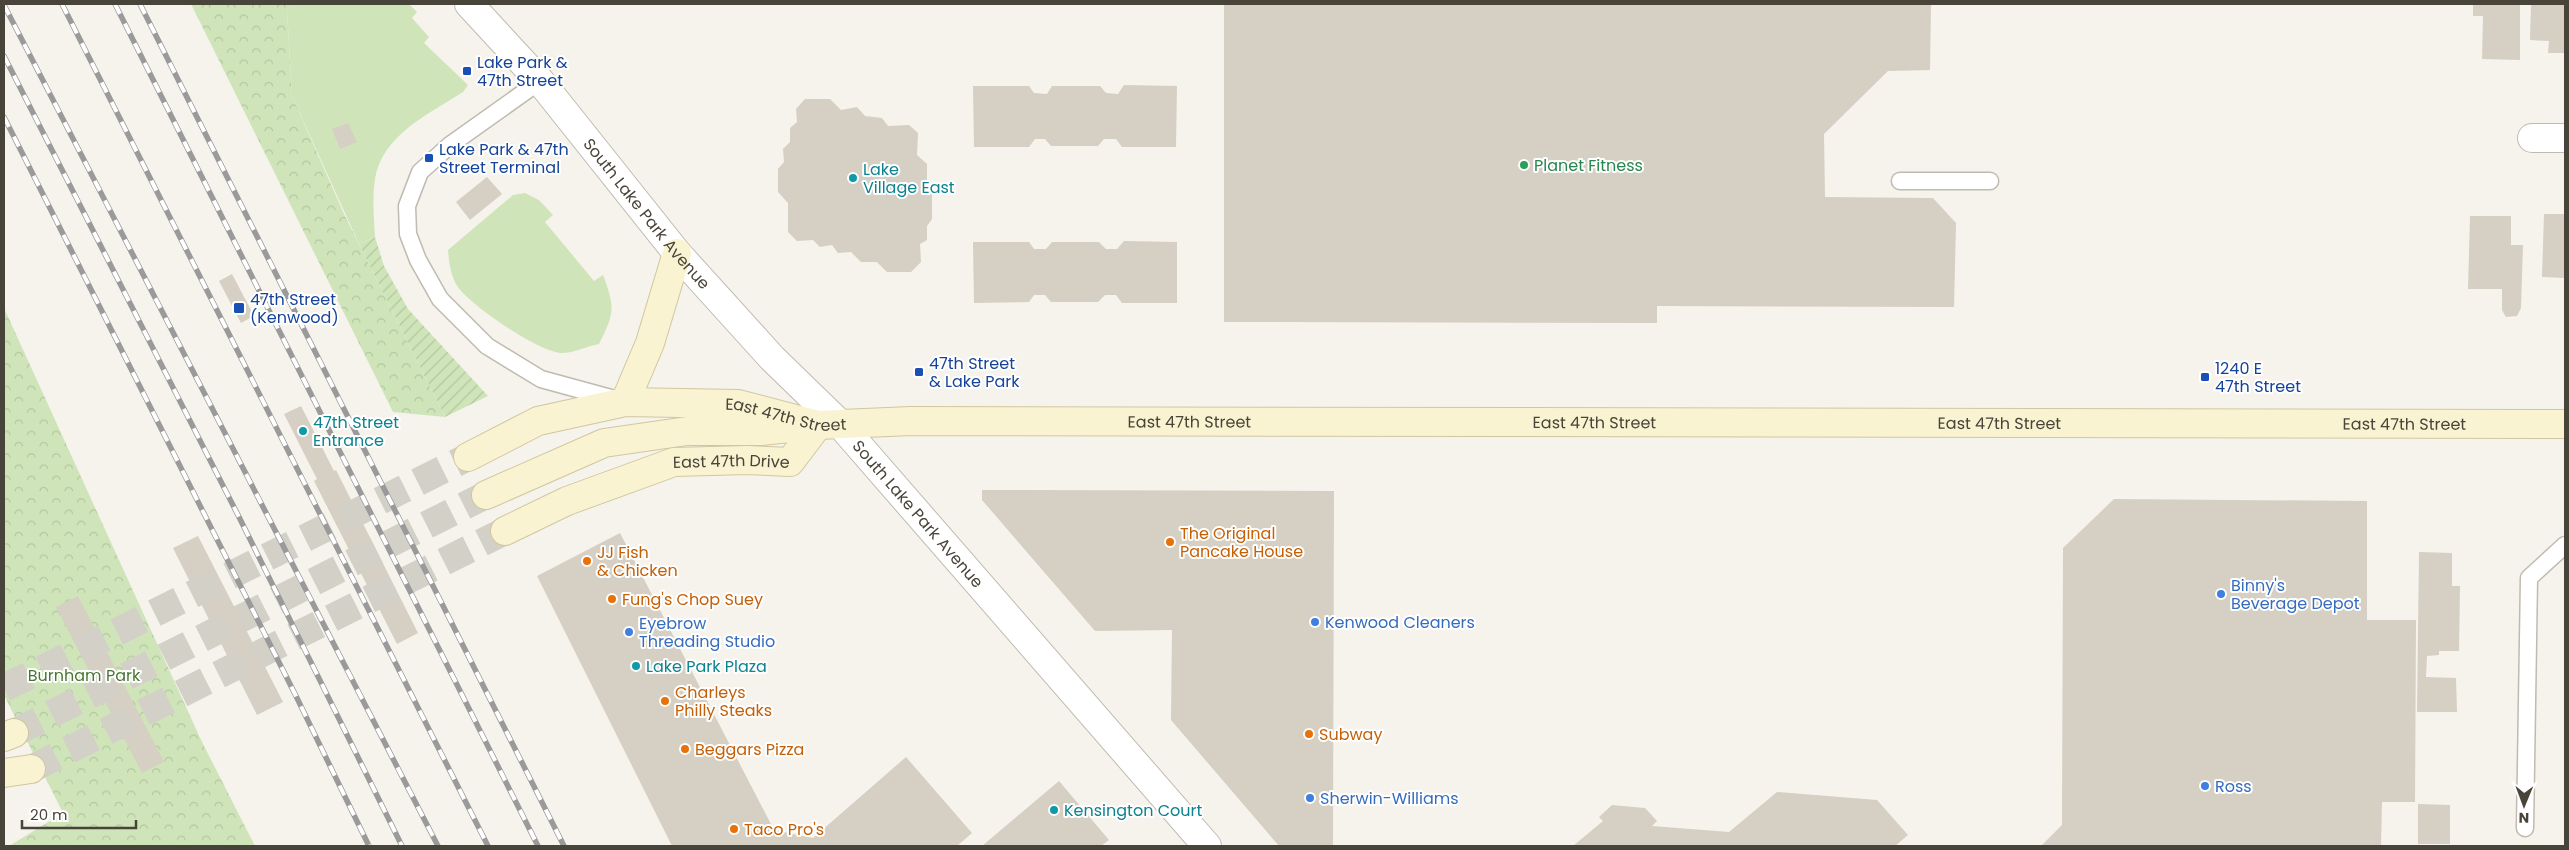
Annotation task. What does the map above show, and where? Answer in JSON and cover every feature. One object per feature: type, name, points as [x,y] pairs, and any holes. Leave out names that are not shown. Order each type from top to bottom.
[{"type":"main road","points":[[468,457],[538,421],[626,402],[650,343],[677,252]]},
{"type":"main road","name":"East 47th Street","points":[[626,402],[738,404],[829,424],[911,421],[2565,424]]},
{"type":"main road","name":"East 47th Drive","points":[[486,495],[604,443],[687,431],[761,431],[829,424]]},
{"type":"main road","name":"East 47th Drive","points":[[505,531],[567,501],[674,462],[747,460],[790,462],[829,424]]},
{"type":"main road","points":[[4,773],[31,769]]},
{"type":"street","name":"South Lake Park Avenue","points":[[469,4],[540,81],[677,252],[1208,846]]},
{"type":"street","points":[[2532,138],[2565,138]]},
{"type":"lane","points":[[540,81],[457,139],[420,172],[407,206],[408,234],[418,260],[440,299],[487,346],[541,379],[626,402]]},
{"type":"lane","points":[[1900,181],[1990,181]]},
{"type":"lane","points":[[2525,828],[2529,578],[2565,545]]},
{"type":"green space","points":[[191,4],[293,4],[287,10],[292,96],[345,216],[445,417],[393,412]]},
{"type":"green space","points":[[293,4],[409,4],[417,12],[412,18],[429,37],[424,43],[468,85],[463,92],[409,127],[387,150],[379,164],[374,186],[375,237],[359,244],[292,96],[287,10]]},
{"type":"green space","points":[[525,193],[539,200],[553,215],[545,222],[594,281],[603,275],[610,295],[612,310],[608,325],[599,344],[566,353],[552,351],[538,345],[504,326],[488,314],[463,292],[454,280],[449,263],[448,250],[513,195]]},
{"type":"green space","points":[[375,237],[384,266],[408,309],[488,396],[445,417],[359,244]]},
{"type":"green space","name":"Burnham Park","points":[[4,308],[202,742],[255,846],[9,846],[63,813],[4,695]]},
{"type":"building","name":"Planet Fitness","points":[[1224,4],[1931,4],[1930,70],[1888,71],[1824,134],[1825,197],[1933,198],[1956,223],[1954,307],[1657,306],[1657,323],[1224,322]]},
{"type":"building","points":[[2473,4],[2520,4],[2520,60],[2482,59],[2483,16],[2473,16]]},
{"type":"building","points":[[2531,4],[2565,4],[2565,53],[2548,53],[2549,41],[2530,40]]},
{"type":"building","points":[[1124,85],[1177,86],[1176,147],[1122,147],[1116,139],[1104,139],[1098,146],[1051,146],[1045,139],[1035,139],[1029,147],[974,147],[973,86],[1029,86],[1034,93],[1047,94],[1052,86],[1100,86],[1106,93],[1118,94]]},
{"type":"building","name":"Lake Village East","points":[[805,99],[830,99],[841,110],[857,107],[865,116],[882,118],[888,126],[909,125],[918,133],[917,155],[927,164],[927,187],[932,191],[932,219],[927,226],[927,240],[920,244],[921,262],[911,272],[887,272],[877,262],[861,262],[851,252],[838,253],[832,245],[820,247],[813,240],[797,241],[788,232],[788,203],[778,192],[778,169],[784,162],[783,149],[790,142],[790,128],[797,122],[796,109]]},
{"type":"building","points":[[348,123],[357,142],[340,149],[332,129]]},
{"type":"building","points":[[487,177],[502,194],[470,220],[456,202]]},
{"type":"building","points":[[2544,214],[2565,214],[2565,278],[2542,277]]},
{"type":"building","points":[[2470,216],[2511,216],[2511,245],[2523,245],[2521,308],[2517,316],[2506,317],[2502,310],[2502,289],[2468,289]]},
{"type":"building","points":[[1124,241],[1177,242],[1177,303],[1122,303],[1116,295],[1105,295],[1098,302],[1051,302],[1045,295],[1034,295],[1029,302],[974,303],[973,242],[1029,242],[1034,249],[1046,249],[1052,242],[1099,242],[1106,249],[1117,249]]},
{"type":"building","points":[[232,274],[254,316],[241,323],[219,281]]},
{"type":"building","points":[[301,406],[334,471],[336,470],[418,633],[397,644],[314,481],[317,479],[284,414]]},
{"type":"building","points":[[982,490],[1334,491],[1333,846],[1279,846],[1171,720],[1172,630],[1095,631],[982,500]]},
{"type":"building","points":[[2114,499],[2367,501],[2367,620],[2416,620],[2415,802],[2382,802],[2381,846],[2041,846],[2062,825],[2063,548]]},
{"type":"building","name":"Lake Park Plaza","points":[[620,533],[774,830],[813,838],[906,757],[972,833],[957,846],[672,846],[537,576]]},
{"type":"building","points":[[198,536],[283,702],[257,715],[173,548]]},
{"type":"building","points":[[2419,552],[2452,553],[2452,586],[2460,586],[2459,651],[2439,651],[2439,655],[2427,656],[2426,677],[2456,678],[2457,712],[2417,712]]},
{"type":"building","points":[[78,596],[164,762],[142,773],[56,607]]},
{"type":"building","name":"Kensington Court","points":[[1059,781],[1109,840],[1101,846],[982,846]]},
{"type":"building","points":[[1777,792],[1877,800],[1908,835],[1895,846],[1573,846],[1603,821],[1599,817],[1612,805],[1645,808],[1657,821],[1652,826],[1729,832]]},
{"type":"building","points":[[2418,804],[2450,805],[2450,844],[2418,844]]},
{"type":"tunnel","points":[[4,688],[468,457]]},
{"type":"tunnel","points":[[14,733],[486,495]]},
{"type":"tunnel","points":[[31,769],[505,531]]},
{"type":"railway","points":[[62,4],[488,846]]},
{"type":"railway","points":[[115,4],[538,846]]},
{"type":"railway","points":[[140,4],[564,846]]},
{"type":"railway","points":[[4,5],[438,846]]},
{"type":"railway","points":[[4,56],[239,517],[402,846]]},
{"type":"railway","points":[[4,117],[296,696],[369,846]]},
{"type":"place","name":"Lake Park & 47th Street","points":[[467,71]]},
{"type":"place","name":"Lake Park & 47th Street Terminal","points":[[429,158]]},
{"type":"place","name":"Planet Fitness","points":[[1524,165]]},
{"type":"place","name":"Lake Village East","points":[[853,178]]},
{"type":"place","name":"47th Street (Kenwood)","points":[[239,308]]},
{"type":"place","name":"47th Street & Lake Park","points":[[919,372]]},
{"type":"place","name":"1240 E 47th Street","points":[[2205,377]]},
{"type":"place","name":"47th Street Entrance","points":[[303,431]]},
{"type":"place","name":"The Original Pancake House","points":[[1170,542]]},
{"type":"place","name":"JJ Fish & Chicken","points":[[587,561]]},
{"type":"place","name":"Binny's Beverage Depot","points":[[2221,594]]},
{"type":"place","name":"Fung's Chop Suey","points":[[612,599]]},
{"type":"place","name":"Kenwood Cleaners","points":[[1315,622]]},
{"type":"place","name":"Eyebrow Threading Studio","points":[[629,632]]},
{"type":"place","name":"Lake Park Plaza","points":[[636,666]]},
{"type":"place","name":"Charleys Philly Steaks","points":[[665,701]]},
{"type":"place","name":"Subway","points":[[1309,734]]},
{"type":"place","name":"Beggars Pizza","points":[[685,749]]},
{"type":"place","name":"Ross","points":[[2205,786]]},
{"type":"place","name":"Sherwin-Williams","points":[[1310,798]]},
{"type":"place","name":"Kensington Court","points":[[1054,810]]},
{"type":"place","name":"Taco Pro's","points":[[734,829]]}]
